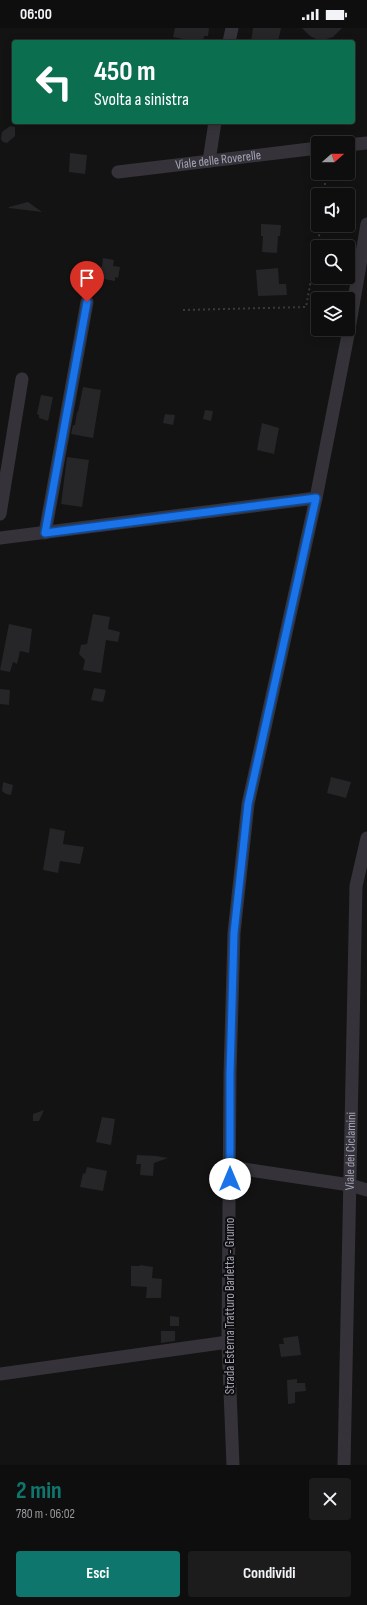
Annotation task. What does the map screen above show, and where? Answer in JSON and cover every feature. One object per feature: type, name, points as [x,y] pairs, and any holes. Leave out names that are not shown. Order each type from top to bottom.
[{"type":"street","points":[[229,40],[232,28]]},
{"type":"street","points":[[209,161],[216,124]]},
{"type":"street","points":[[355,144],[367,143]]},
{"type":"street","name":"Viale delle Roverelle","points":[[118,172],[311,149]]},
{"type":"street","name":"Strada Esterna Tratturo Barletta - Grumo","points":[[233,1465],[228,1342],[230,1074],[234,933],[248,804],[316,498],[348,335],[367,224]]},
{"type":"street","points":[[45,533],[87,302]]},
{"type":"street","points":[[0,514],[22,379]]},
{"type":"street","points":[[0,538],[316,498]]},
{"type":"street","name":"Viale dei Ciclamini","points":[[344,1465],[356,886],[367,838]]},
{"type":"street","points":[[230,1167],[350,1185],[367,1190]]},
{"type":"street","points":[[0,1374],[228,1342]]},
{"type":"path","points":[[183,310],[306,307],[320,232]]},
{"type":"building","points":[[175,28],[209,28],[208,36],[204,36],[203,40],[183,40],[173,37]]},
{"type":"building","points":[[253,28],[281,28],[278,40],[251,40]]},
{"type":"building","points":[[302,28],[342,28],[333,37],[323,40],[310,36]]},
{"type":"building","points":[[10,126],[15,127],[15,136],[7,143],[3,142],[1,139],[2,132]]},
{"type":"building","points":[[70,153],[87,155],[85,174],[69,172]]},
{"type":"building","points":[[28,202],[42,212],[9,208],[9,207]]},
{"type":"building","points":[[261,224],[281,225],[280,236],[278,236],[277,253],[262,252],[263,236],[261,236]]},
{"type":"building","points":[[103,258],[114,260],[113,266],[120,267],[118,278],[115,277],[115,281],[98,278],[100,266],[102,267]]},
{"type":"building","points":[[278,268],[279,284],[286,284],[287,295],[258,296],[256,270]]},
{"type":"building","points":[[83,387],[101,390],[93,438],[71,434],[73,425],[75,425]]},
{"type":"building","points":[[41,395],[53,397],[48,421],[39,418],[39,415],[37,414]]},
{"type":"building","points":[[205,410],[213,411],[211,421],[203,419]]},
{"type":"building","points":[[165,414],[175,415],[173,425],[163,423]]},
{"type":"building","points":[[262,423],[279,428],[274,454],[257,450]]},
{"type":"building","points":[[67,457],[89,460],[82,507],[61,504]]},
{"type":"building","points":[[93,614],[110,617],[108,629],[120,632],[118,642],[106,640],[101,673],[83,670],[85,660],[79,654],[81,645],[87,644]]},
{"type":"building","points":[[9,624],[32,629],[29,653],[20,651],[17,664],[13,662],[10,672],[0,670]]},
{"type":"building","points":[[94,688],[106,690],[103,702],[91,700]]},
{"type":"building","points":[[0,689],[10,690],[9,705],[0,704]]},
{"type":"building","points":[[331,777],[351,782],[346,798],[327,793]]},
{"type":"building","points":[[3,782],[13,785],[11,795],[2,791]]},
{"type":"building","points":[[50,828],[65,831],[63,844],[84,847],[80,864],[60,861],[58,873],[43,870]]},
{"type":"building","points":[[44,1110],[39,1121],[33,1121],[33,1114]]},
{"type":"building","points":[[102,1117],[115,1119],[111,1145],[96,1142]]},
{"type":"building","points":[[137,1155],[168,1158],[154,1163],[153,1176],[140,1175],[141,1164],[136,1164]]},
{"type":"building","points":[[87,1167],[107,1171],[103,1191],[80,1187],[83,1173],[85,1174]]},
{"type":"building","points":[[140,1265],[153,1267],[152,1278],[162,1279],[161,1298],[146,1298],[147,1287],[131,1286],[131,1266]]},
{"type":"building","points":[[170,1316],[179,1317],[179,1326],[170,1326]]},
{"type":"building","points":[[161,1331],[175,1331],[175,1341],[161,1343]]},
{"type":"building","points":[[298,1336],[301,1355],[281,1357],[279,1344],[284,1344],[283,1338]]},
{"type":"building","points":[[297,1379],[297,1383],[305,1383],[306,1391],[295,1392],[295,1403],[288,1404],[287,1380]]},
{"type":"route","points":[[87,302],[45,533],[316,498],[248,804],[234,933],[230,1074],[230,1179]]}]
